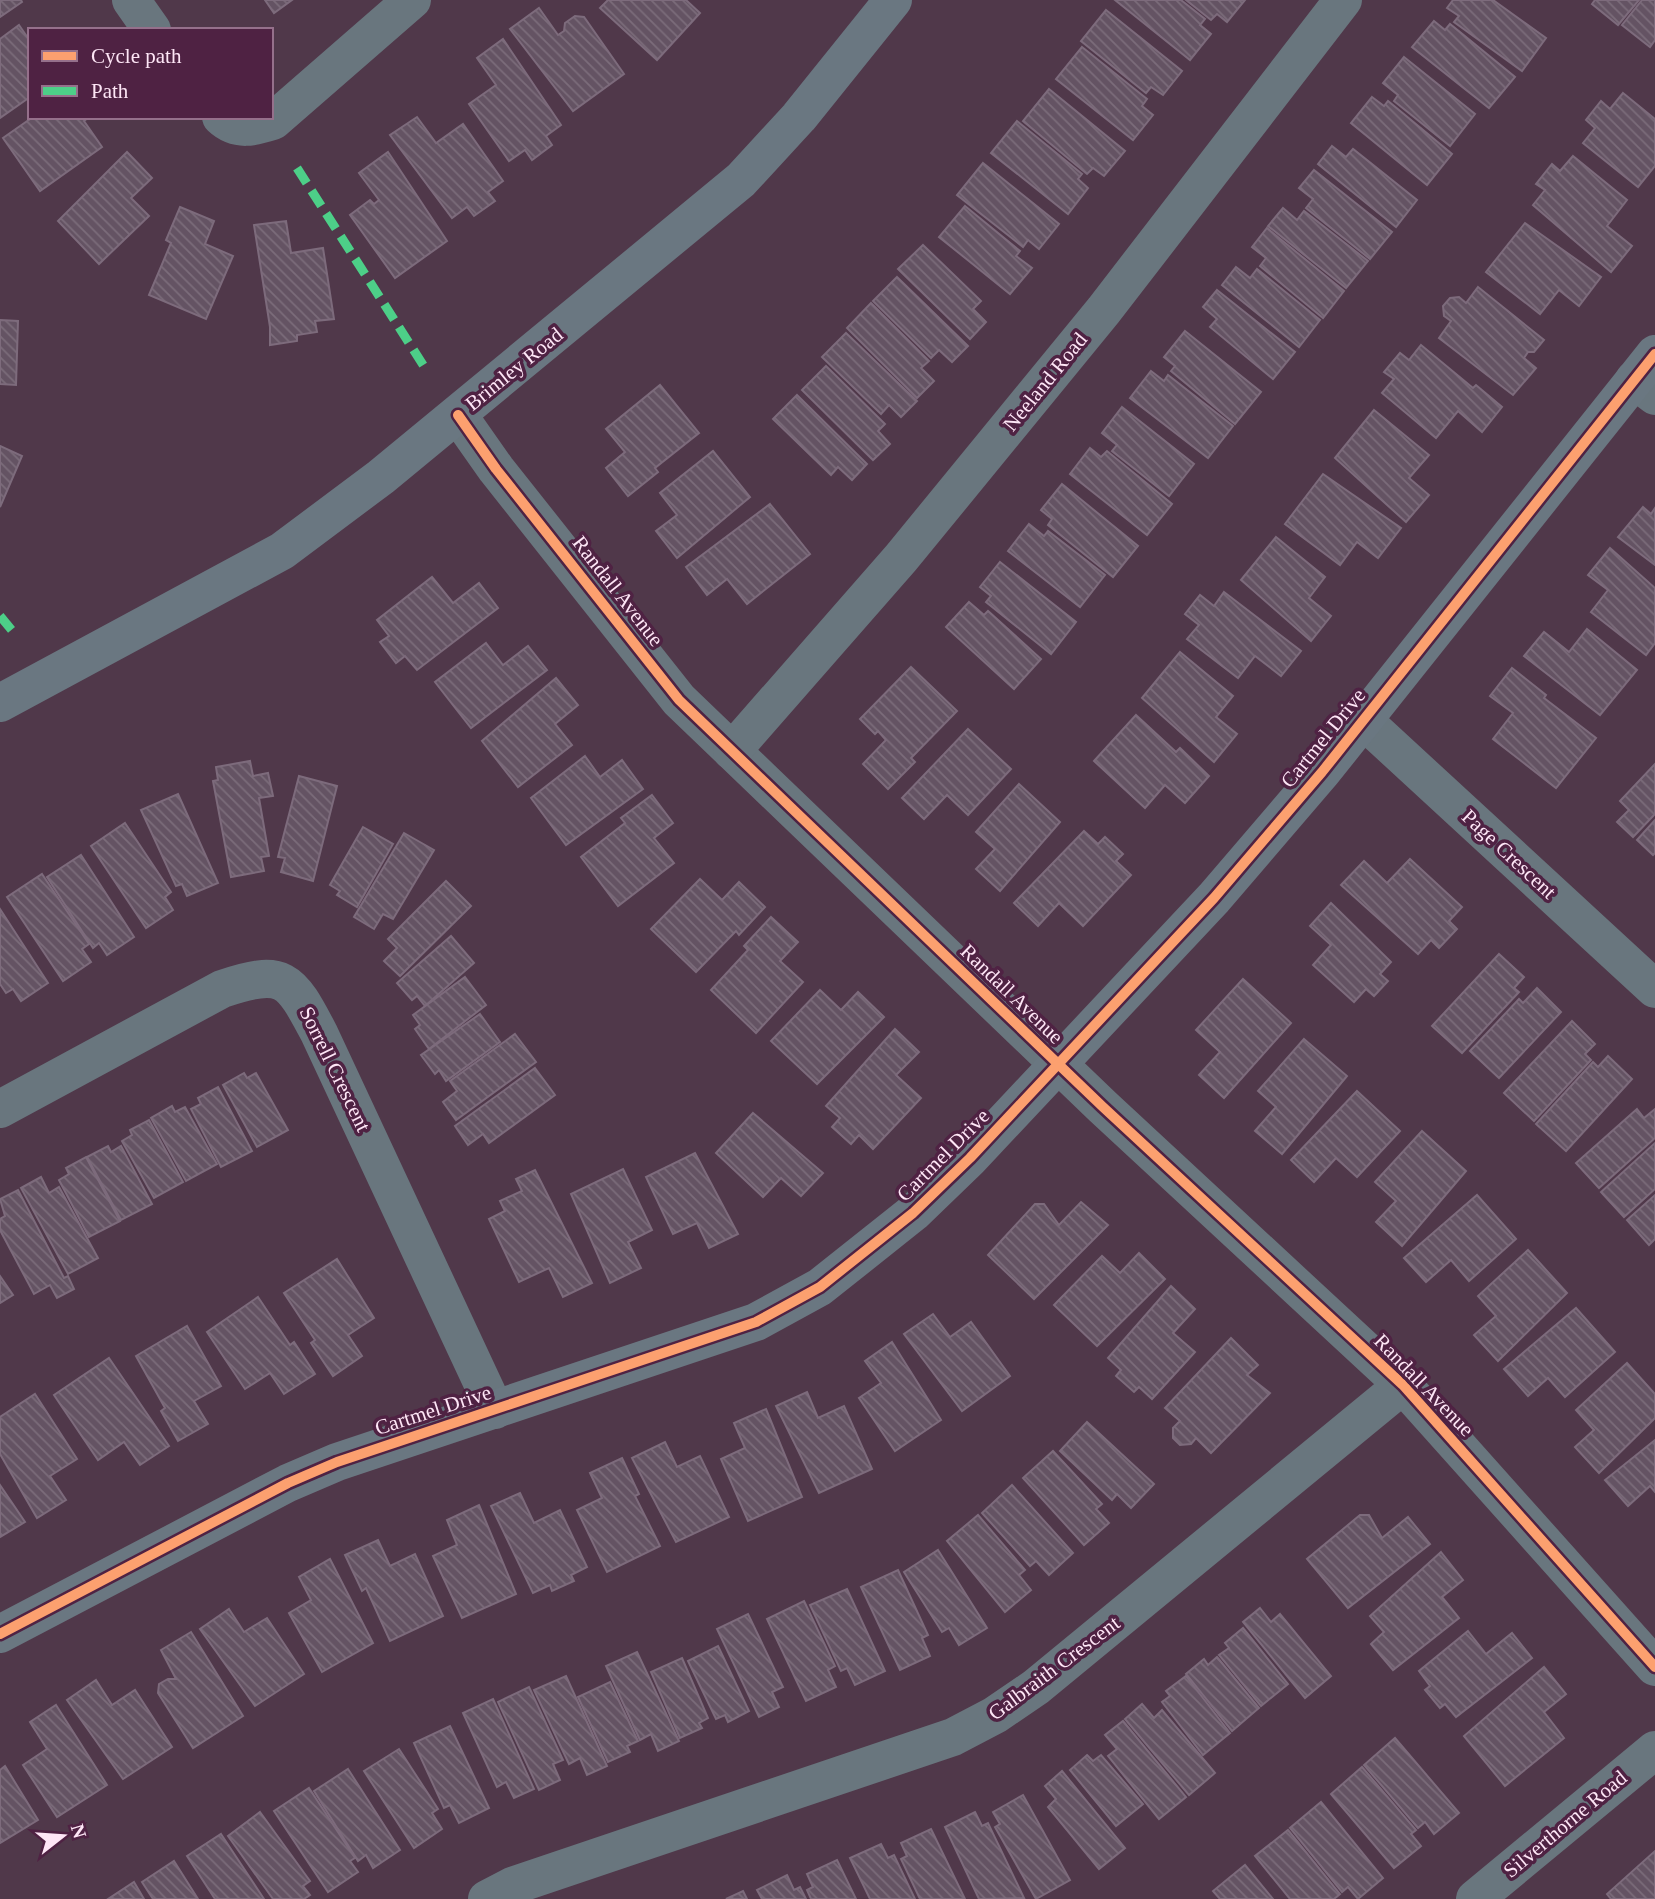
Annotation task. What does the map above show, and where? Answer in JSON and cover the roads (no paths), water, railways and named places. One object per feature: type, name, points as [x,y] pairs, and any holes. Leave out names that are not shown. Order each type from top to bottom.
[{"type":"street","points":[[131,0],[151,28]]},
{"type":"street","points":[[224,119],[229,125],[251,128],[273,121],[412,0]]},
{"type":"street","name":"Brimley Road","points":[[0,703],[282,551],[458,415],[741,180],[799,117],[892,0]]},
{"type":"street","name":"Neeland Road","points":[[732,751],[901,558],[1104,310],[1343,0]]},
{"type":"street","name":"Cartmel Drive","points":[[0,1634],[288,1483],[337,1462],[756,1322],[820,1287],[913,1213],[1058,1064],[1259,846],[1648,377]]},
{"type":"street","name":"Randall Avenue","points":[[458,415],[496,469],[679,699],[1058,1064],[1403,1385],[1655,1667]]},
{"type":"street","name":"Page Crescent","points":[[1363,720],[1655,989]]},
{"type":"street","name":"Sorrell Crescent","points":[[0,1109],[222,989],[254,978],[278,979],[297,991],[319,1033],[495,1410]]},
{"type":"street","name":"Galbraith Crescent","points":[[487,1899],[512,1886],[953,1737],[995,1715],[1098,1637],[1403,1385]]},
{"type":"street","name":"Silverthorne Road","points":[[1475,1899],[1655,1750]]}]
